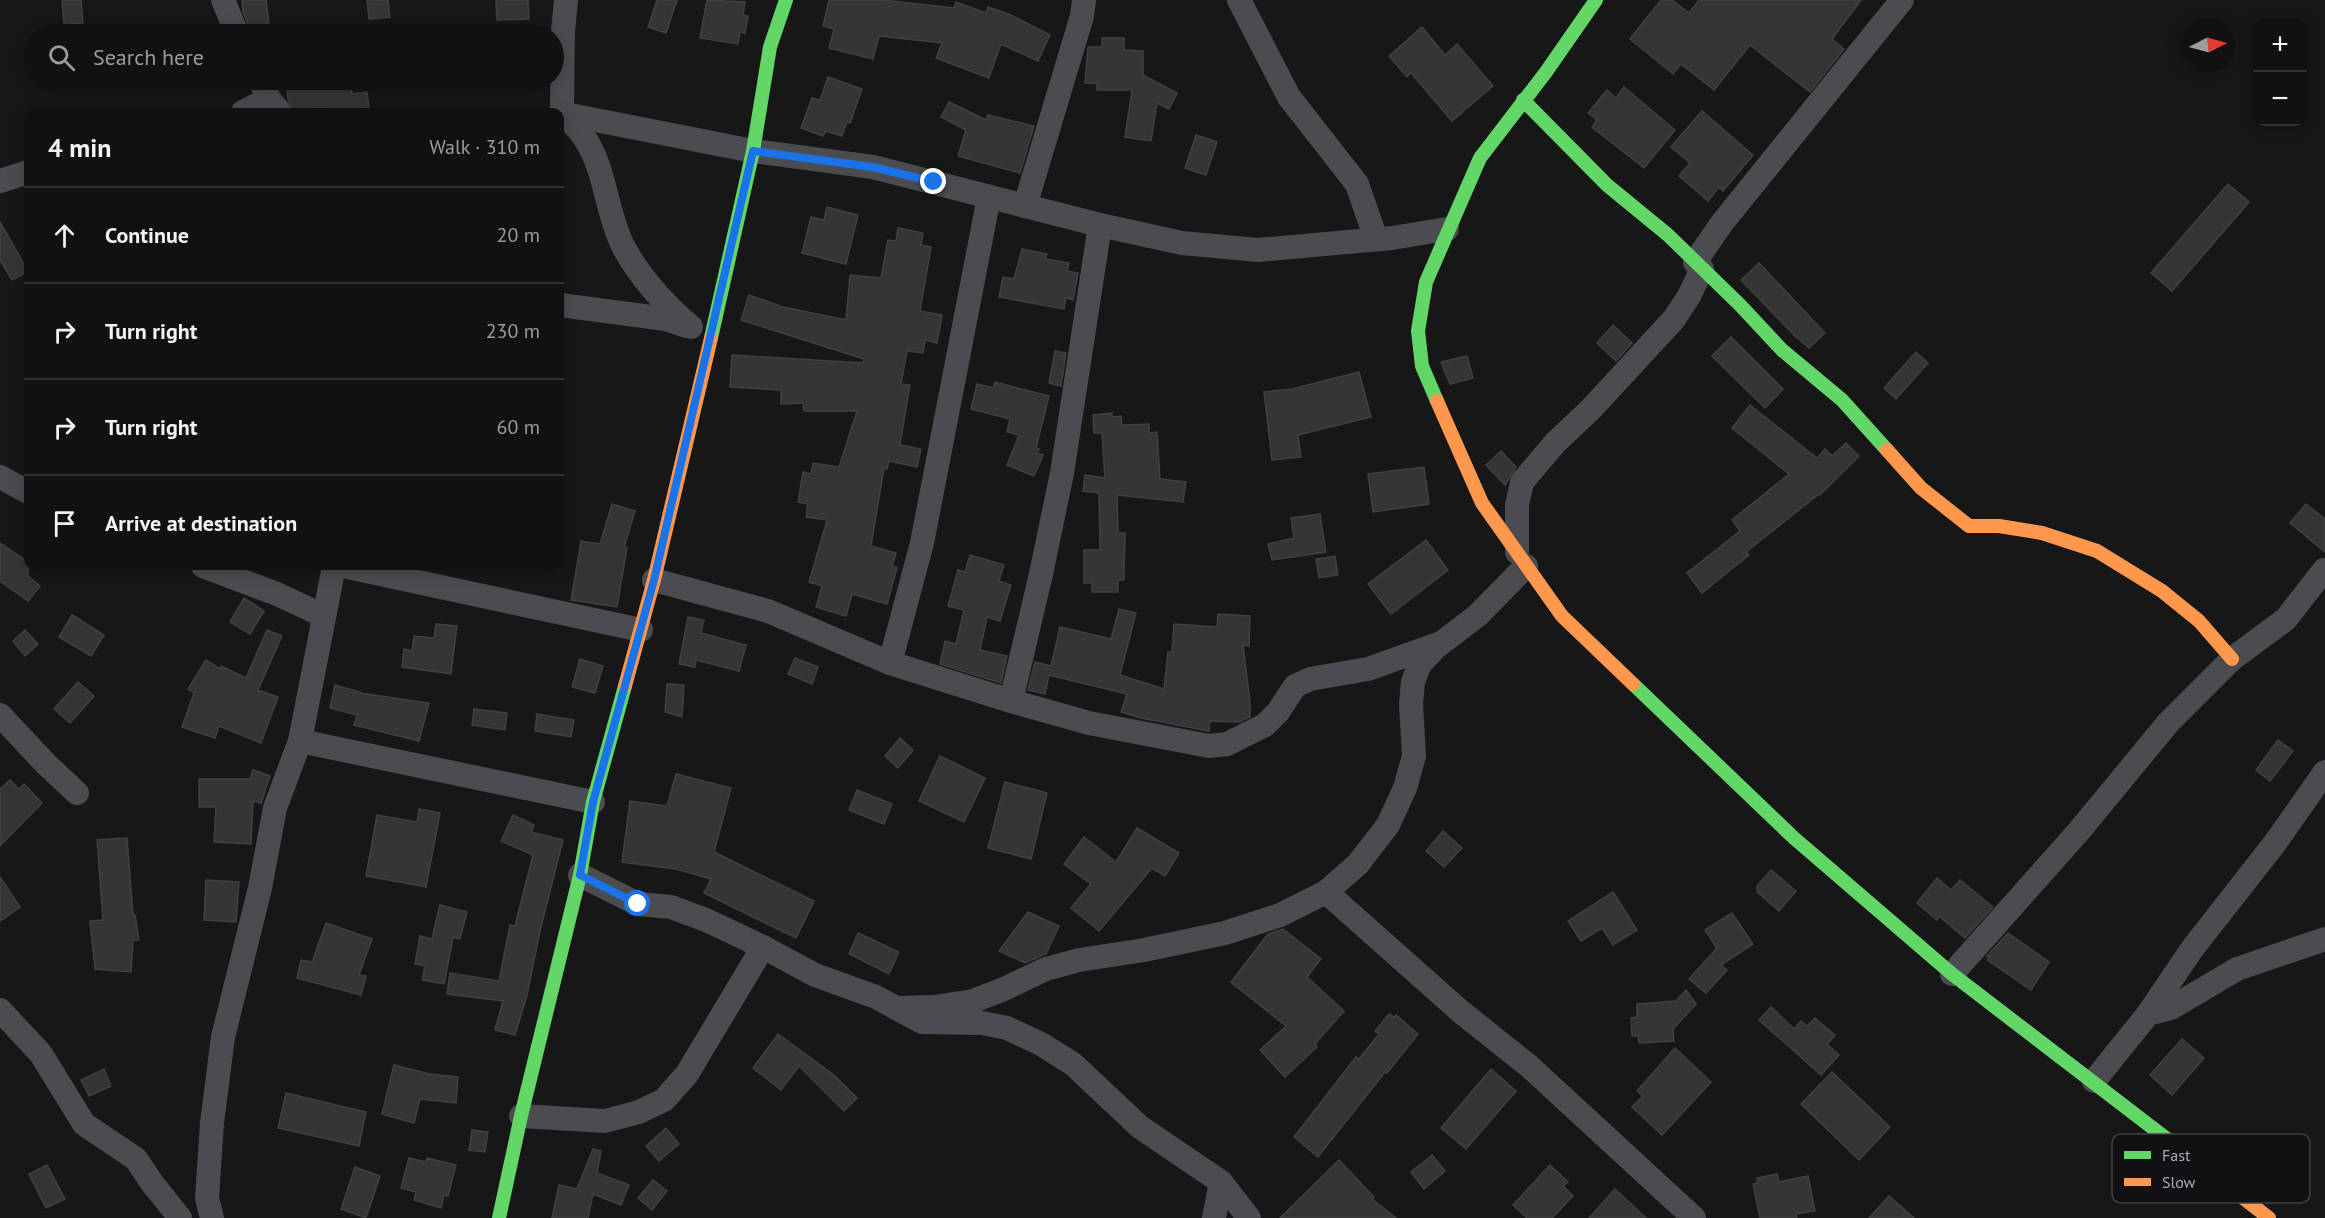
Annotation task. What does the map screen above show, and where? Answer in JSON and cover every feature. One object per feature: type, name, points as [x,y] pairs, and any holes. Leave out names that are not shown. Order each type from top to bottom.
[{"type":"street","points":[[224,0],[233,24]]},
{"type":"street","points":[[564,24],[566,0]]},
{"type":"street","points":[[499,1218],[521,1116],[580,875],[593,802],[654,580],[710,342],[753,151],[770,47],[786,0]]},
{"type":"street","points":[[1025,206],[1082,16],[1084,0]]},
{"type":"street","points":[[1239,0],[1289,97],[1358,184],[1376,239]]},
{"type":"street","points":[[1596,0],[1480,158],[1426,282],[1418,331],[1422,366],[1482,503],[1562,616],[1794,838],[1952,974],[2162,1134]]},
{"type":"street","points":[[896,1008],[973,1001],[1046,969],[1079,960],[1144,950],[1226,933],[1259,923],[1326,892],[1358,864],[1388,825],[1405,788],[1414,756],[1413,682],[1420,664],[1478,615],[1522,559],[1517,505],[1522,482],[1555,443],[1591,409],[1674,319],[1689,296],[1698,265],[1722,223],[1902,0]]},
{"type":"street","points":[[561,108],[562,90]]},
{"type":"street","points":[[250,108],[269,97]]},
{"type":"street","points":[[1523,100],[1607,185],[1668,235],[1740,305],[1782,350],[1842,400],[1921,488],[1954,515],[1969,526],[1998,526],[2042,533],[2097,551],[2162,591],[2199,621],[2232,659]]},
{"type":"street","points":[[564,114],[753,151],[873,167],[1100,225],[1182,243],[1218,248],[1258,250],[1448,230]]},
{"type":"street","points":[[564,116],[585,137],[596,163],[622,245],[648,285],[664,304],[710,342]]},
{"type":"street","points":[[0,181],[24,173]]},
{"type":"street","points":[[890,663],[922,543],[990,197]]},
{"type":"street","points":[[1011,701],[1062,473],[1100,225]]},
{"type":"street","points":[[564,306],[666,319],[691,327]]},
{"type":"street","points":[[0,477],[24,490]]},
{"type":"street","points":[[214,570],[278,594],[324,616]]},
{"type":"street","points":[[212,1218],[207,1197],[212,1123],[223,1037],[258,898],[275,808],[300,741],[333,570]]},
{"type":"street","points":[[362,570],[641,630]]},
{"type":"street","points":[[1952,974],[2079,831],[2168,723],[2232,659],[2286,619],[2324,570]]},
{"type":"street","points":[[654,580],[768,611],[890,663],[1011,701],[1119,730],[1209,746],[1227,744],[1265,725],[1278,712],[1295,686],[1310,679],[1368,669],[1443,643]]},
{"type":"street","points":[[0,715],[77,793]]},
{"type":"street","points":[[300,741],[593,802]]},
{"type":"street","points":[[2094,1081],[2148,1014],[2192,949],[2275,843],[2325,772]]},
{"type":"street","points":[[580,875],[638,904],[671,907],[706,920],[764,947],[815,975],[876,997],[922,1022],[982,1023],[1007,1028],[1041,1044],[1073,1064],[1140,1127],[1221,1182],[1249,1218]]},
{"type":"street","points":[[1326,892],[1460,1011],[1529,1066],[1694,1218]]},
{"type":"street","points":[[2148,1014],[2171,1008],[2237,969],[2325,939]]},
{"type":"street","points":[[521,1116],[605,1121],[639,1112],[664,1100],[687,1074],[764,947]]},
{"type":"street","points":[[0,1010],[41,1054],[84,1124],[136,1159],[152,1184],[180,1218]]},
{"type":"street","points":[[1214,1218],[1221,1182]]},
{"type":"street","points":[[2250,1203],[2269,1218]]},
{"type":"building","points":[[62,0],[81,0],[83,23],[64,24]]},
{"type":"building","points":[[242,0],[266,0],[269,24],[248,24],[243,12]]},
{"type":"building","points":[[367,0],[388,0],[390,17],[369,19]]},
{"type":"building","points":[[496,0],[528,0],[529,19],[497,20]]},
{"type":"building","points":[[657,0],[677,0],[666,33],[648,27]]},
{"type":"building","points":[[707,0],[745,2],[743,15],[748,16],[745,33],[740,32],[738,44],[700,38]]},
{"type":"building","points":[[829,0],[883,0],[954,8],[956,2],[986,13],[988,7],[1011,15],[1050,35],[1038,61],[1001,44],[989,78],[936,58],[942,43],[879,36],[873,59],[829,48],[834,29],[823,26]]},
{"type":"building","points":[[1661,0],[1672,0],[1689,13],[1699,0],[1861,0],[1832,39],[1844,49],[1810,92],[1750,45],[1714,90],[1681,64],[1673,74],[1630,39]]},
{"type":"building","points":[[1422,27],[1445,55],[1457,44],[1493,86],[1452,121],[1411,73],[1407,77],[1389,56]]},
{"type":"building","points":[[1102,38],[1124,38],[1124,50],[1143,51],[1143,75],[1177,93],[1169,109],[1157,103],[1151,141],[1125,137],[1132,90],[1097,90],[1097,83],[1085,83],[1088,47],[1102,47]]},
{"type":"building","points":[[828,77],[862,89],[850,123],[847,122],[842,136],[826,131],[823,136],[801,128],[812,98],[820,100]]},
{"type":"building","points":[[1624,87],[1675,130],[1644,168],[1592,127],[1597,120],[1588,113],[1607,90],[1616,98]]},
{"type":"building","points":[[287,90],[351,90],[352,94],[367,92],[369,108],[292,108]]},
{"type":"building","points":[[949,102],[986,120],[988,115],[1034,126],[1020,173],[958,156],[966,130],[941,117]]},
{"type":"building","points":[[1702,111],[1753,155],[1723,191],[1719,187],[1708,201],[1679,176],[1690,163],[1671,147]]},
{"type":"building","points":[[1196,135],[1217,142],[1206,175],[1185,168]]},
{"type":"building","points":[[2228,184],[2249,202],[2172,291],[2151,273]]},
{"type":"building","points":[[827,207],[858,215],[846,264],[802,253],[811,217],[824,220]]},
{"type":"building","points":[[0,222],[24,264],[24,273],[12,280],[0,260]]},
{"type":"building","points":[[898,228],[923,233],[921,245],[931,247],[920,311],[942,315],[937,343],[925,340],[923,353],[907,351],[901,384],[910,385],[900,445],[921,449],[917,467],[889,461],[887,469],[884,468],[871,546],[896,553],[892,566],[897,568],[887,604],[852,594],[846,616],[816,607],[822,586],[809,582],[827,520],[806,517],[808,504],[798,502],[803,472],[811,474],[813,463],[839,467],[857,411],[804,411],[803,403],[781,404],[781,390],[730,387],[732,355],[863,363],[864,359],[741,320],[749,295],[783,307],[846,320],[850,275],[881,278],[888,240],[896,241]]},
{"type":"building","points":[[1022,249],[1047,254],[1045,259],[1069,263],[1067,271],[1078,273],[1073,300],[1066,298],[1064,309],[999,297],[1003,277],[1014,279]]},
{"type":"building","points":[[1759,263],[1825,333],[1809,348],[1741,280]]},
{"type":"building","points":[[1613,325],[1632,343],[1616,361],[1597,343]]},
{"type":"building","points":[[1731,337],[1783,389],[1765,408],[1712,356]]},
{"type":"building","points":[[1055,351],[1066,353],[1061,386],[1049,383]]},
{"type":"building","points":[[1916,352],[1928,363],[1896,399],[1884,388]]},
{"type":"building","points":[[1467,356],[1473,378],[1450,384],[1441,362]]},
{"type":"building","points":[[1359,372],[1371,417],[1298,435],[1301,457],[1272,460],[1264,392],[1292,389]]},
{"type":"building","points":[[995,382],[1049,396],[1036,448],[1039,449],[1037,453],[1043,455],[1034,476],[1007,465],[1019,435],[1007,432],[1010,419],[971,409],[977,384],[993,388]]},
{"type":"building","points":[[1750,405],[1817,458],[1825,449],[1832,456],[1846,443],[1859,456],[1820,495],[1746,552],[1749,555],[1702,593],[1687,573],[1740,531],[1732,520],[1789,474],[1732,428]]},
{"type":"building","points":[[1112,413],[1112,417],[1121,416],[1122,425],[1149,424],[1149,433],[1157,432],[1160,479],[1186,482],[1183,502],[1117,495],[1118,533],[1125,533],[1124,580],[1118,580],[1118,592],[1092,592],[1092,583],[1084,583],[1084,550],[1100,550],[1099,493],[1083,491],[1085,475],[1105,478],[1102,433],[1094,433],[1093,415]]},
{"type":"building","points":[[1501,451],[1516,467],[1505,485],[1486,465]]},
{"type":"building","points":[[1424,467],[1429,504],[1373,512],[1368,474]]},
{"type":"building","points":[[612,504],[635,511],[624,547],[627,548],[617,607],[571,600],[581,541],[600,544]]},
{"type":"building","points":[[2306,504],[2325,519],[2325,552],[2290,523]]},
{"type":"building","points":[[1320,514],[1326,552],[1272,560],[1268,544],[1294,538],[1291,518]]},
{"type":"building","points":[[1426,540],[1448,570],[1391,614],[1368,584]]},
{"type":"building","points":[[0,543],[24,559],[24,570],[28,570],[28,576],[40,586],[28,601],[0,581]]},
{"type":"building","points":[[970,555],[1004,565],[999,581],[1011,585],[1000,621],[987,617],[980,650],[1007,656],[1001,683],[940,664],[945,641],[956,644],[964,610],[948,606],[958,570],[965,572]]},
{"type":"building","points":[[1335,556],[1338,575],[1319,578],[1316,559]]},
{"type":"building","points":[[244,598],[264,611],[250,634],[230,622]]},
{"type":"building","points":[[1119,609],[1136,613],[1120,675],[1164,689],[1168,652],[1172,652],[1174,624],[1217,627],[1218,614],[1250,616],[1249,646],[1243,645],[1250,717],[1239,722],[1210,721],[1209,731],[1121,712],[1127,694],[1049,675],[1045,694],[1028,690],[1035,662],[1051,666],[1060,627],[1111,639]]},
{"type":"building","points":[[72,615],[104,635],[91,656],[59,637]]},
{"type":"building","points":[[688,617],[704,620],[701,633],[746,645],[739,671],[696,660],[695,667],[679,664]]},
{"type":"building","points":[[436,624],[457,626],[451,674],[402,667],[404,649],[412,651],[414,636],[434,638]]},
{"type":"building","points":[[25,630],[38,644],[25,656],[13,641]]},
{"type":"building","points":[[267,630],[282,636],[258,690],[278,697],[261,743],[219,726],[215,738],[182,727],[194,693],[188,689],[206,660],[220,669],[221,666],[246,678]]},
{"type":"building","points":[[795,658],[818,667],[812,684],[788,674]]},
{"type":"building","points":[[580,659],[603,666],[595,693],[572,687]]},
{"type":"building","points":[[78,682],[94,696],[70,723],[54,709]]},
{"type":"building","points":[[667,684],[684,685],[682,717],[665,712]]},
{"type":"building","points":[[335,685],[360,693],[429,703],[419,741],[354,725],[357,715],[330,708]]},
{"type":"building","points":[[474,709],[507,713],[505,730],[472,725]]},
{"type":"building","points":[[537,714],[574,720],[571,737],[535,731]]},
{"type":"building","points":[[900,738],[913,750],[898,768],[885,756]]},
{"type":"building","points":[[2278,740],[2293,751],[2270,781],[2256,770]]},
{"type":"building","points":[[940,756],[985,778],[964,822],[919,801]]},
{"type":"building","points":[[253,770],[270,776],[261,803],[253,801],[251,844],[214,842],[216,807],[199,807],[199,779],[250,779]]},
{"type":"building","points":[[676,774],[731,788],[714,852],[814,901],[796,938],[704,893],[711,879],[676,869],[622,862],[630,801],[667,806]]},
{"type":"building","points":[[10,780],[19,789],[24,784],[42,803],[0,846],[0,789]]},
{"type":"building","points":[[1005,782],[1047,793],[1031,859],[988,848]]},
{"type":"building","points":[[857,790],[892,804],[884,824],[849,810]]},
{"type":"building","points":[[419,809],[440,813],[426,887],[366,876],[377,815],[417,822]]},
{"type":"building","points":[[513,815],[534,825],[531,832],[563,840],[540,931],[527,995],[515,1035],[495,1030],[503,1001],[447,994],[450,973],[499,981],[510,925],[515,926],[533,855],[501,841]]},
{"type":"building","points":[[1137,828],[1179,853],[1165,876],[1152,868],[1099,931],[1071,908],[1091,884],[1064,864],[1084,837],[1116,862]]},
{"type":"building","points":[[1443,831],[1462,848],[1444,867],[1426,851]]},
{"type":"building","points":[[127,838],[133,915],[135,915],[139,940],[133,940],[131,972],[95,969],[90,921],[103,920],[97,840]]},
{"type":"building","points":[[1771,870],[1796,891],[1779,911],[1757,892],[1757,886]]},
{"type":"building","points":[[0,877],[20,907],[0,921]]},
{"type":"building","points":[[1937,878],[1951,890],[1960,880],[1993,907],[1965,938],[1939,916],[1937,920],[1917,903]]},
{"type":"building","points":[[206,880],[239,882],[236,922],[204,920]]},
{"type":"building","points":[[1613,892],[1637,930],[1613,945],[1602,928],[1581,941],[1568,921]]},
{"type":"building","points":[[440,905],[467,912],[460,939],[453,938],[444,984],[422,980],[425,966],[415,964],[420,936],[432,939]]},
{"type":"building","points":[[1028,912],[1059,926],[1046,954],[1025,963],[999,951]]},
{"type":"building","points":[[1732,913],[1753,944],[1721,965],[1727,970],[1706,993],[1689,979],[1717,948],[1705,930]]},
{"type":"building","points":[[326,923],[372,939],[359,975],[366,976],[361,995],[297,978],[301,960],[312,962]]},
{"type":"building","points":[[1283,929],[1321,959],[1307,977],[1344,1011],[1315,1044],[1317,1047],[1285,1077],[1260,1050],[1286,1026],[1231,982],[1268,934]]},
{"type":"building","points":[[858,933],[899,952],[889,974],[849,954]]},
{"type":"building","points":[[2008,933],[2049,962],[2031,990],[1987,960],[1989,958],[1987,956]]},
{"type":"building","points":[[1686,990],[1696,1004],[1673,1029],[1674,1041],[1639,1043],[1638,1036],[1632,1036],[1631,1018],[1637,1017],[1637,1004],[1676,1001]]},
{"type":"building","points":[[1771,1007],[1794,1029],[1801,1021],[1807,1026],[1815,1018],[1835,1035],[1827,1044],[1839,1055],[1821,1075],[1759,1020]]},
{"type":"building","points":[[1389,1014],[1394,1017],[1396,1015],[1418,1034],[1318,1157],[1294,1137],[1356,1057],[1359,1059],[1379,1034],[1375,1031]]},
{"type":"building","points":[[778,1034],[834,1075],[857,1098],[844,1111],[799,1066],[781,1090],[753,1068]]},
{"type":"building","points":[[2182,1039],[2204,1058],[2172,1095],[2150,1075]]},
{"type":"building","points":[[1675,1048],[1711,1082],[1662,1135],[1632,1107],[1643,1096],[1637,1091]]},
{"type":"building","points":[[394,1065],[429,1074],[458,1077],[456,1103],[420,1099],[414,1123],[382,1114]]},
{"type":"building","points":[[104,1069],[111,1086],[89,1096],[81,1080]]},
{"type":"building","points":[[1491,1069],[1516,1091],[1466,1149],[1441,1128]]},
{"type":"building","points":[[1832,1072],[1890,1127],[1859,1160],[1801,1104]]},
{"type":"building","points":[[286,1093],[366,1112],[359,1146],[278,1128]]},
{"type":"building","points":[[666,1128],[679,1144],[659,1161],[646,1146]]},
{"type":"building","points":[[472,1130],[488,1132],[485,1152],[469,1150]]},
{"type":"building","points":[[593,1149],[601,1151],[597,1173],[629,1185],[621,1205],[593,1194],[588,1218],[552,1218],[559,1185],[577,1189]]},
{"type":"building","points":[[1432,1155],[1445,1171],[1424,1189],[1411,1172]]},
{"type":"building","points":[[409,1158],[426,1162],[427,1158],[456,1165],[448,1196],[444,1195],[441,1208],[414,1200],[416,1192],[401,1188]]},
{"type":"building","points":[[1339,1160],[1374,1197],[1372,1199],[1396,1218],[1280,1218]]},
{"type":"building","points":[[47,1165],[65,1199],[46,1208],[29,1174]]},
{"type":"building","points":[[1550,1165],[1568,1182],[1563,1186],[1573,1196],[1552,1218],[1527,1218],[1513,1205]]},
{"type":"building","points":[[355,1167],[380,1176],[366,1218],[341,1209]]},
{"type":"building","points":[[1777,1174],[1779,1182],[1808,1176],[1815,1211],[1796,1214],[1797,1218],[1760,1218],[1753,1184],[1758,1183],[1757,1178]]},
{"type":"building","points":[[653,1180],[667,1191],[652,1210],[638,1198]]},
{"type":"building","points":[[1615,1189],[1646,1218],[1589,1218]]},
{"type":"building","points":[[1889,1196],[1914,1218],[1869,1218]]},
{"type":"traffic: fast","points":[[711,338],[753,151],[770,47],[786,0]]},
{"type":"traffic: fast","points":[[1437,401],[1422,366],[1418,331],[1426,282],[1480,158],[1546,72],[1596,0]]},
{"type":"traffic: fast","points":[[1523,100],[1607,185],[1668,235],[1740,305],[1782,350],[1842,400],[1887,450]]},
{"type":"traffic: fast","points":[[1633,684],[1794,838],[1952,974],[2161,1134]]},
{"type":"traffic: fast","points":[[499,1218],[521,1116],[580,875],[593,802],[625,686]]},
{"type":"traffic: slow","points":[[625,686],[654,580],[711,338]]},
{"type":"traffic: slow","points":[[1437,401],[1482,503],[1562,616],[1633,684]]},
{"type":"traffic: slow","points":[[1887,450],[1921,488],[1969,526],[1999,526],[2042,533],[2097,551],[2162,591],[2199,621],[2232,659]]},
{"type":"traffic: slow","points":[[2250,1203],[2269,1218]]},
{"type":"route","points":[[638,904],[580,875],[593,802],[654,580],[753,151],[873,167],[934,182]]}]
